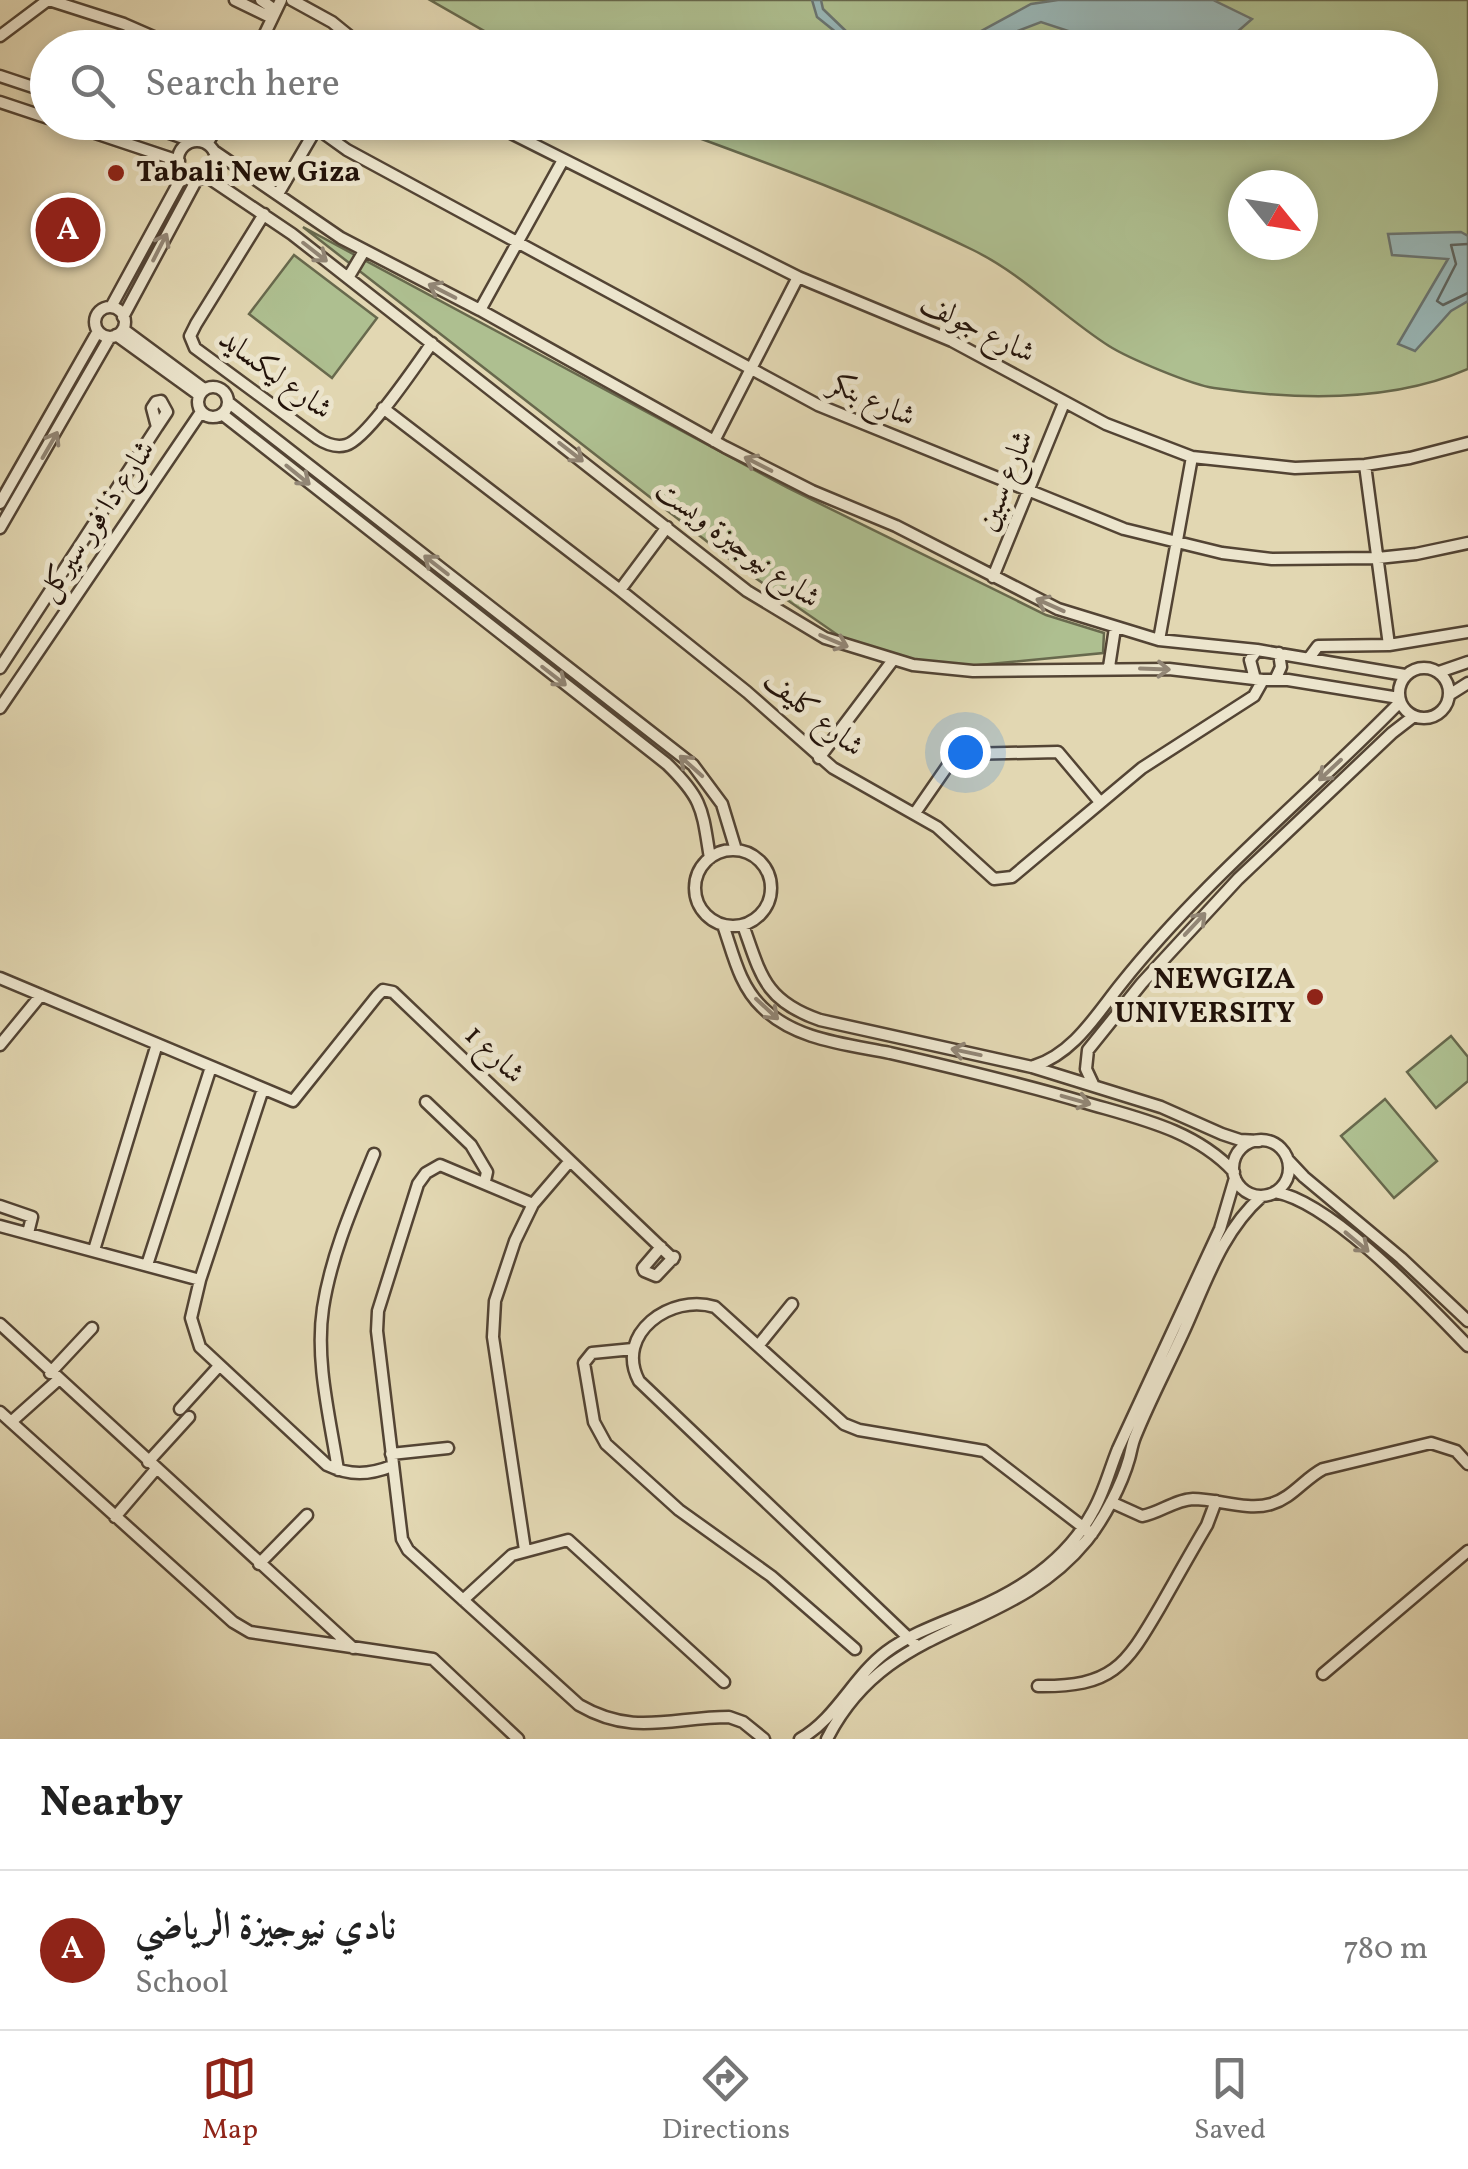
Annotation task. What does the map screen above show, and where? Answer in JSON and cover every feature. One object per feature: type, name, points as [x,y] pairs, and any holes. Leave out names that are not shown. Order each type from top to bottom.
[{"type":"street","points":[[0,36],[48,0],[138,30]]},
{"type":"street","points":[[235,0],[275,9]]},
{"type":"street","points":[[261,0],[275,9]]},
{"type":"street","points":[[292,0],[342,30]]},
{"type":"street","points":[[0,76],[30,86]]},
{"type":"street","points":[[0,102],[30,112]]},
{"type":"street","points":[[116,140],[179,161]]},
{"type":"street","points":[[128,144],[132,140]]},
{"type":"street","points":[[189,140],[211,148],[364,250],[714,441],[812,491],[896,526],[1058,609],[1159,640],[1279,653],[1405,675]]},
{"type":"street","points":[[0,528],[118,330],[182,205],[216,162],[211,148],[214,140]]},
{"type":"street","points":[[278,194],[305,140]]},
{"type":"street","name":"شارع بنكر","points":[[332,140],[860,425],[1124,530],[1178,544],[1272,559],[1378,558],[1468,542]]},
{"type":"street","name":"شارع جولف","points":[[524,140],[798,277],[952,341],[1106,424],[1192,456],[1295,468],[1365,465],[1468,444]]},
{"type":"street","points":[[184,173],[179,161],[183,146],[192,141]]},
{"type":"street","points":[[480,310],[563,160]]},
{"type":"street","points":[[184,173],[202,177]]},
{"type":"street","points":[[118,330],[112,306],[184,173]]},
{"type":"street","name":"شارع نيوجيزة ويست","points":[[202,177],[264,214],[747,591],[825,638],[893,660],[973,671],[1169,669],[1400,700]]},
{"type":"street","points":[[170,199],[182,205]]},
{"type":"street","name":"شارع ليكسايد","points":[[264,214],[196,324],[191,344],[326,444],[336,446],[355,441],[432,344]]},
{"type":"street","points":[[348,278],[364,250]]},
{"type":"street","points":[[714,441],[798,277]]},
{"type":"street","points":[[0,503],[98,331],[95,318],[112,306]]},
{"type":"street","points":[[98,331],[118,330],[202,392],[220,388],[228,402],[693,765],[722,804],[736,850]]},
{"type":"street","points":[[202,392],[197,404],[201,412],[207,416],[222,414],[667,764],[695,793],[703,810],[710,858]]},
{"type":"street","points":[[222,414],[228,402]]},
{"type":"street","name":"شارع سبين","points":[[993,577],[1064,403]]},
{"type":"street","name":"شارع كليف","points":[[383,408],[620,590],[747,692],[819,758],[915,813],[953,841],[988,876],[1000,880],[1012,877],[1178,742],[1254,696],[1264,680]]},
{"type":"street","name":"شارع ذا فور سيركل","points":[[0,708],[201,412]]},
{"type":"street","points":[[0,668],[157,427]]},
{"type":"street","points":[[1159,640],[1192,456]]},
{"type":"street","points":[[1365,465],[1388,645]]},
{"type":"street","points":[[10,488],[21,495]]},
{"type":"street","points":[[620,590],[668,528]]},
{"type":"street","points":[[1108,668],[1115,628]]},
{"type":"street","points":[[1309,658],[1316,647],[1388,645],[1468,632]]},
{"type":"street","points":[[1351,664],[1354,646]]},
{"type":"street","points":[[1257,650],[1250,660],[1264,680],[1281,667],[1279,653]]},
{"type":"street","points":[[819,758],[893,660]]},
{"type":"street","points":[[1439,672],[1468,662]]},
{"type":"street","points":[[1362,693],[1367,667]]},
{"type":"street","points":[[1422,667],[1439,672],[1447,682],[1445,706],[1426,718],[1414,716],[1400,700],[1400,684],[1405,675],[1422,667]]},
{"type":"street","points":[[1449,694],[1468,683]]},
{"type":"street","points":[[1032,1066],[1055,1057],[1075,1041],[1131,970],[1197,897],[1400,700]]},
{"type":"street","points":[[1094,1085],[1086,1069],[1088,1050],[1142,983],[1205,912],[1414,716]]},
{"type":"street","points":[[915,813],[951,760],[964,754],[1058,752],[1100,802]]},
{"type":"street","points":[[736,850],[758,859],[770,880],[768,905],[760,915],[743,924],[723,925],[708,916],[696,898],[697,876],[710,858],[736,850]]},
{"type":"street","points":[[743,924],[760,976],[774,996],[794,1011],[1032,1066],[1160,1106],[1240,1140],[1279,1146],[1304,1178],[1401,1258],[1468,1321]]},
{"type":"street","points":[[723,925],[741,979],[760,1006],[788,1027],[819,1038],[1010,1080],[1158,1124],[1218,1155],[1246,1192],[1262,1196]]},
{"type":"street","points":[[0,978],[263,1089],[190,1318],[200,1347],[327,1465],[338,1470],[365,1474],[392,1460],[448,1448]]},
{"type":"street","name":"شارع 1","points":[[263,1089],[293,1101],[383,990],[393,992],[674,1258],[656,1276],[643,1268],[661,1247]]},
{"type":"street","points":[[0,1045],[41,996]]},
{"type":"street","points":[[1075,1041],[1088,1050]]},
{"type":"street","points":[[94,1250],[156,1044]]},
{"type":"street","points":[[934,1063],[937,1046]]},
{"type":"street","points":[[147,1264],[211,1067]]},
{"type":"street","points":[[426,1102],[478,1154],[487,1172],[485,1182]]},
{"type":"street","points":[[1087,1531],[1111,1502],[1224,1231],[1234,1163],[1243,1148],[1259,1140]]},
{"type":"street","points":[[338,1470],[323,1375],[323,1308],[337,1251],[374,1154]]},
{"type":"street","points":[[1275,1192],[1287,1178],[1288,1160]]},
{"type":"street","points":[[525,1550],[493,1337],[495,1301],[514,1241],[532,1204],[569,1162]]},
{"type":"street","points":[[532,1204],[440,1165],[426,1173],[418,1184],[378,1311],[402,1538],[408,1550],[580,1706],[638,1726],[729,1717],[743,1722],[757,1737]]},
{"type":"street","points":[[1224,1231],[1262,1196],[1275,1192],[1293,1195],[1336,1224],[1468,1346]]},
{"type":"street","points":[[0,1206],[28,1214],[32,1218],[28,1232]]},
{"type":"street","points":[[0,1226],[200,1280]]},
{"type":"street","points":[[912,1641],[647,1390],[634,1372],[634,1350],[649,1324],[664,1311],[694,1302],[715,1306],[844,1424],[859,1430],[984,1451],[1087,1531]]},
{"type":"street","points":[[758,1346],[792,1304]]},
{"type":"street","points":[[0,1324],[354,1649]]},
{"type":"street","points":[[800,1739],[825,1720],[872,1663],[912,1641],[1028,1594],[1073,1557],[1114,1460],[1181,1327]]},
{"type":"street","points":[[11,1422],[92,1328]]},
{"type":"street","points":[[634,1350],[592,1353],[584,1363],[594,1422],[602,1439],[679,1510],[771,1576],[855,1649]]},
{"type":"street","points":[[180,1408],[220,1366]]},
{"type":"street","points":[[0,1412],[233,1622],[250,1632],[423,1656],[438,1662],[518,1739]]},
{"type":"street","points":[[115,1517],[190,1417]]},
{"type":"street","points":[[1111,1502],[1142,1516],[1183,1500],[1262,1506],[1275,1503],[1323,1469],[1431,1443],[1456,1451],[1468,1464]]},
{"type":"street","points":[[1114,1460],[1127,1464]]},
{"type":"street","points":[[1038,1686],[1086,1683],[1126,1660],[1207,1524],[1216,1501]]},
{"type":"street","points":[[260,1564],[307,1515]]},
{"type":"street","points":[[463,1600],[512,1555],[572,1541],[724,1682]]},
{"type":"street","points":[[1324,1674],[1468,1552]]},
{"type":"street","points":[[314,1642],[322,1620]]},
{"type":"street","points":[[827,1739],[858,1692],[912,1641]]},
{"type":"green space","points":[[430,0],[1468,0],[1468,369],[1438,380],[1343,396],[1277,395],[1204,386],[1109,346],[992,260],[856,198],[704,140],[1438,140],[1438,30],[482,30]]},
{"type":"green space","points":[[303,227],[788,488],[1046,615],[1104,633],[1103,653],[928,670],[842,638],[741,568]]},
{"type":"green space","points":[[294,255],[377,318],[332,378],[249,314]]},
{"type":"green space","points":[[1451,1036],[1468,1057],[1468,1081],[1436,1108],[1407,1072]]},
{"type":"green space","points":[[1385,1099],[1437,1161],[1394,1198],[1341,1136]]},
{"type":"water","points":[[812,0],[821,0],[823,9],[845,30],[833,30],[817,17]]},
{"type":"water","points":[[1058,0],[1213,0],[1252,19],[1239,30],[1065,30],[1041,22],[1020,30],[983,30],[1031,4]]},
{"type":"water","points":[[1461,232],[1468,236],[1468,301],[1451,311],[1415,351],[1398,344],[1448,259],[1392,255],[1388,234]]},
{"type":"place","name":"Tabali New Giza","points":[[116,173]]},
{"type":"place","name":"نادي نيوجيزة الرياضي","points":[[68,230]]},
{"type":"place","name":"NEWGIZA UNIVERSITY","points":[[1315,997]]}]
